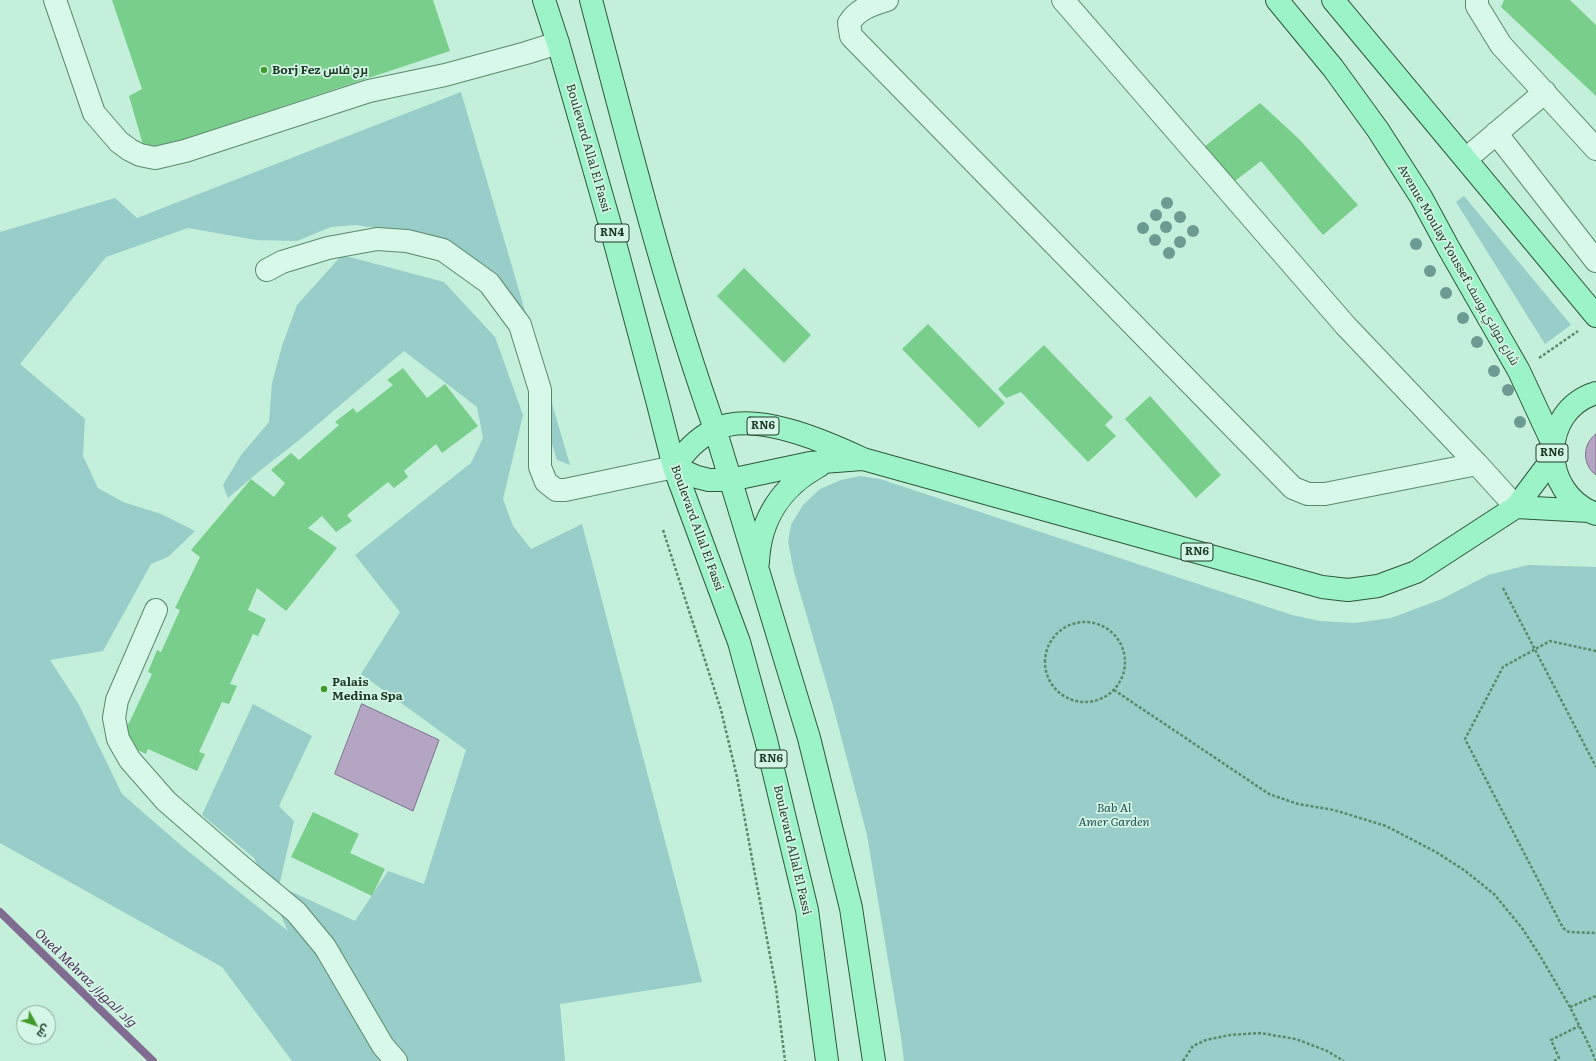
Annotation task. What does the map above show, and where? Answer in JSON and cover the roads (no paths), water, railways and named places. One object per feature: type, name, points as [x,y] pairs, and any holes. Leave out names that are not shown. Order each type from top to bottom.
[{"type":"main road","name":"Boulevard Allal El Fassi","points":[[544,0],[558,43],[621,265],[674,467],[740,642],[766,740],[807,910],[827,1061]]},
{"type":"main road","points":[[591,0],[642,195],[810,738],[851,908],[874,1061]]},
{"type":"main road","name":"Avenue Moulay Youssef شارع مولاي يوسف","points":[[1277,0],[1333,68],[1396,157],[1421,197],[1519,371],[1553,451]]},
{"type":"main road","points":[[1333,0],[1466,159],[1590,321]]},
{"type":"main road","name":"RN6","points":[[864,459],[810,463],[730,480],[709,480],[697,477],[674,467],[697,440],[715,429],[734,423],[758,425],[792,431],[829,443],[864,459],[1322,587],[1348,590],[1378,586],[1416,572],[1516,507],[1553,451],[1559,424],[1571,408],[1587,396],[1596,393]]},
{"type":"main road","name":"RN6","points":[[1553,451],[1558,480],[1571,498],[1592,512]]},
{"type":"main road","points":[[758,571],[759,548],[764,526],[777,502],[788,487],[806,473],[826,462]]},
{"type":"main road","name":"RN6","points":[[1516,507],[1592,512]]},
{"type":"street","points":[[55,0],[94,113],[119,142],[130,150],[148,158],[155,158],[185,151],[369,91],[445,75],[558,43]]},
{"type":"street","points":[[887,0],[866,7],[854,15],[848,23],[851,36],[1293,488],[1308,494],[1325,494],[1477,464]]},
{"type":"street","points":[[1063,0],[1345,325],[1516,507]]},
{"type":"street","points":[[1476,0],[1477,6],[1501,46],[1596,149]]},
{"type":"street","points":[[1466,159],[1545,92]]},
{"type":"street","points":[[1496,133],[1596,261]]},
{"type":"street","points":[[267,270],[282,262],[328,248],[377,239],[407,241],[443,250],[489,283],[520,325],[540,390],[540,467],[546,482],[556,490],[566,490],[674,467]]},
{"type":"street","points":[[156,610],[117,700],[114,718],[118,740],[130,760],[166,801],[296,912],[325,947],[383,1046],[396,1061]]},
{"type":"waterway","name":"Oued Mehraz واد المهراز","points":[[0,912],[153,1061]]},
{"type":"place","name":"Borj Fez برج فاس","points":[[264,70]]},
{"type":"place","name":"Palais Medina Spa","points":[[324,689]]},
{"type":"park label","name":"Bab Al Amer Garden","points":[[1114,815]]}]
